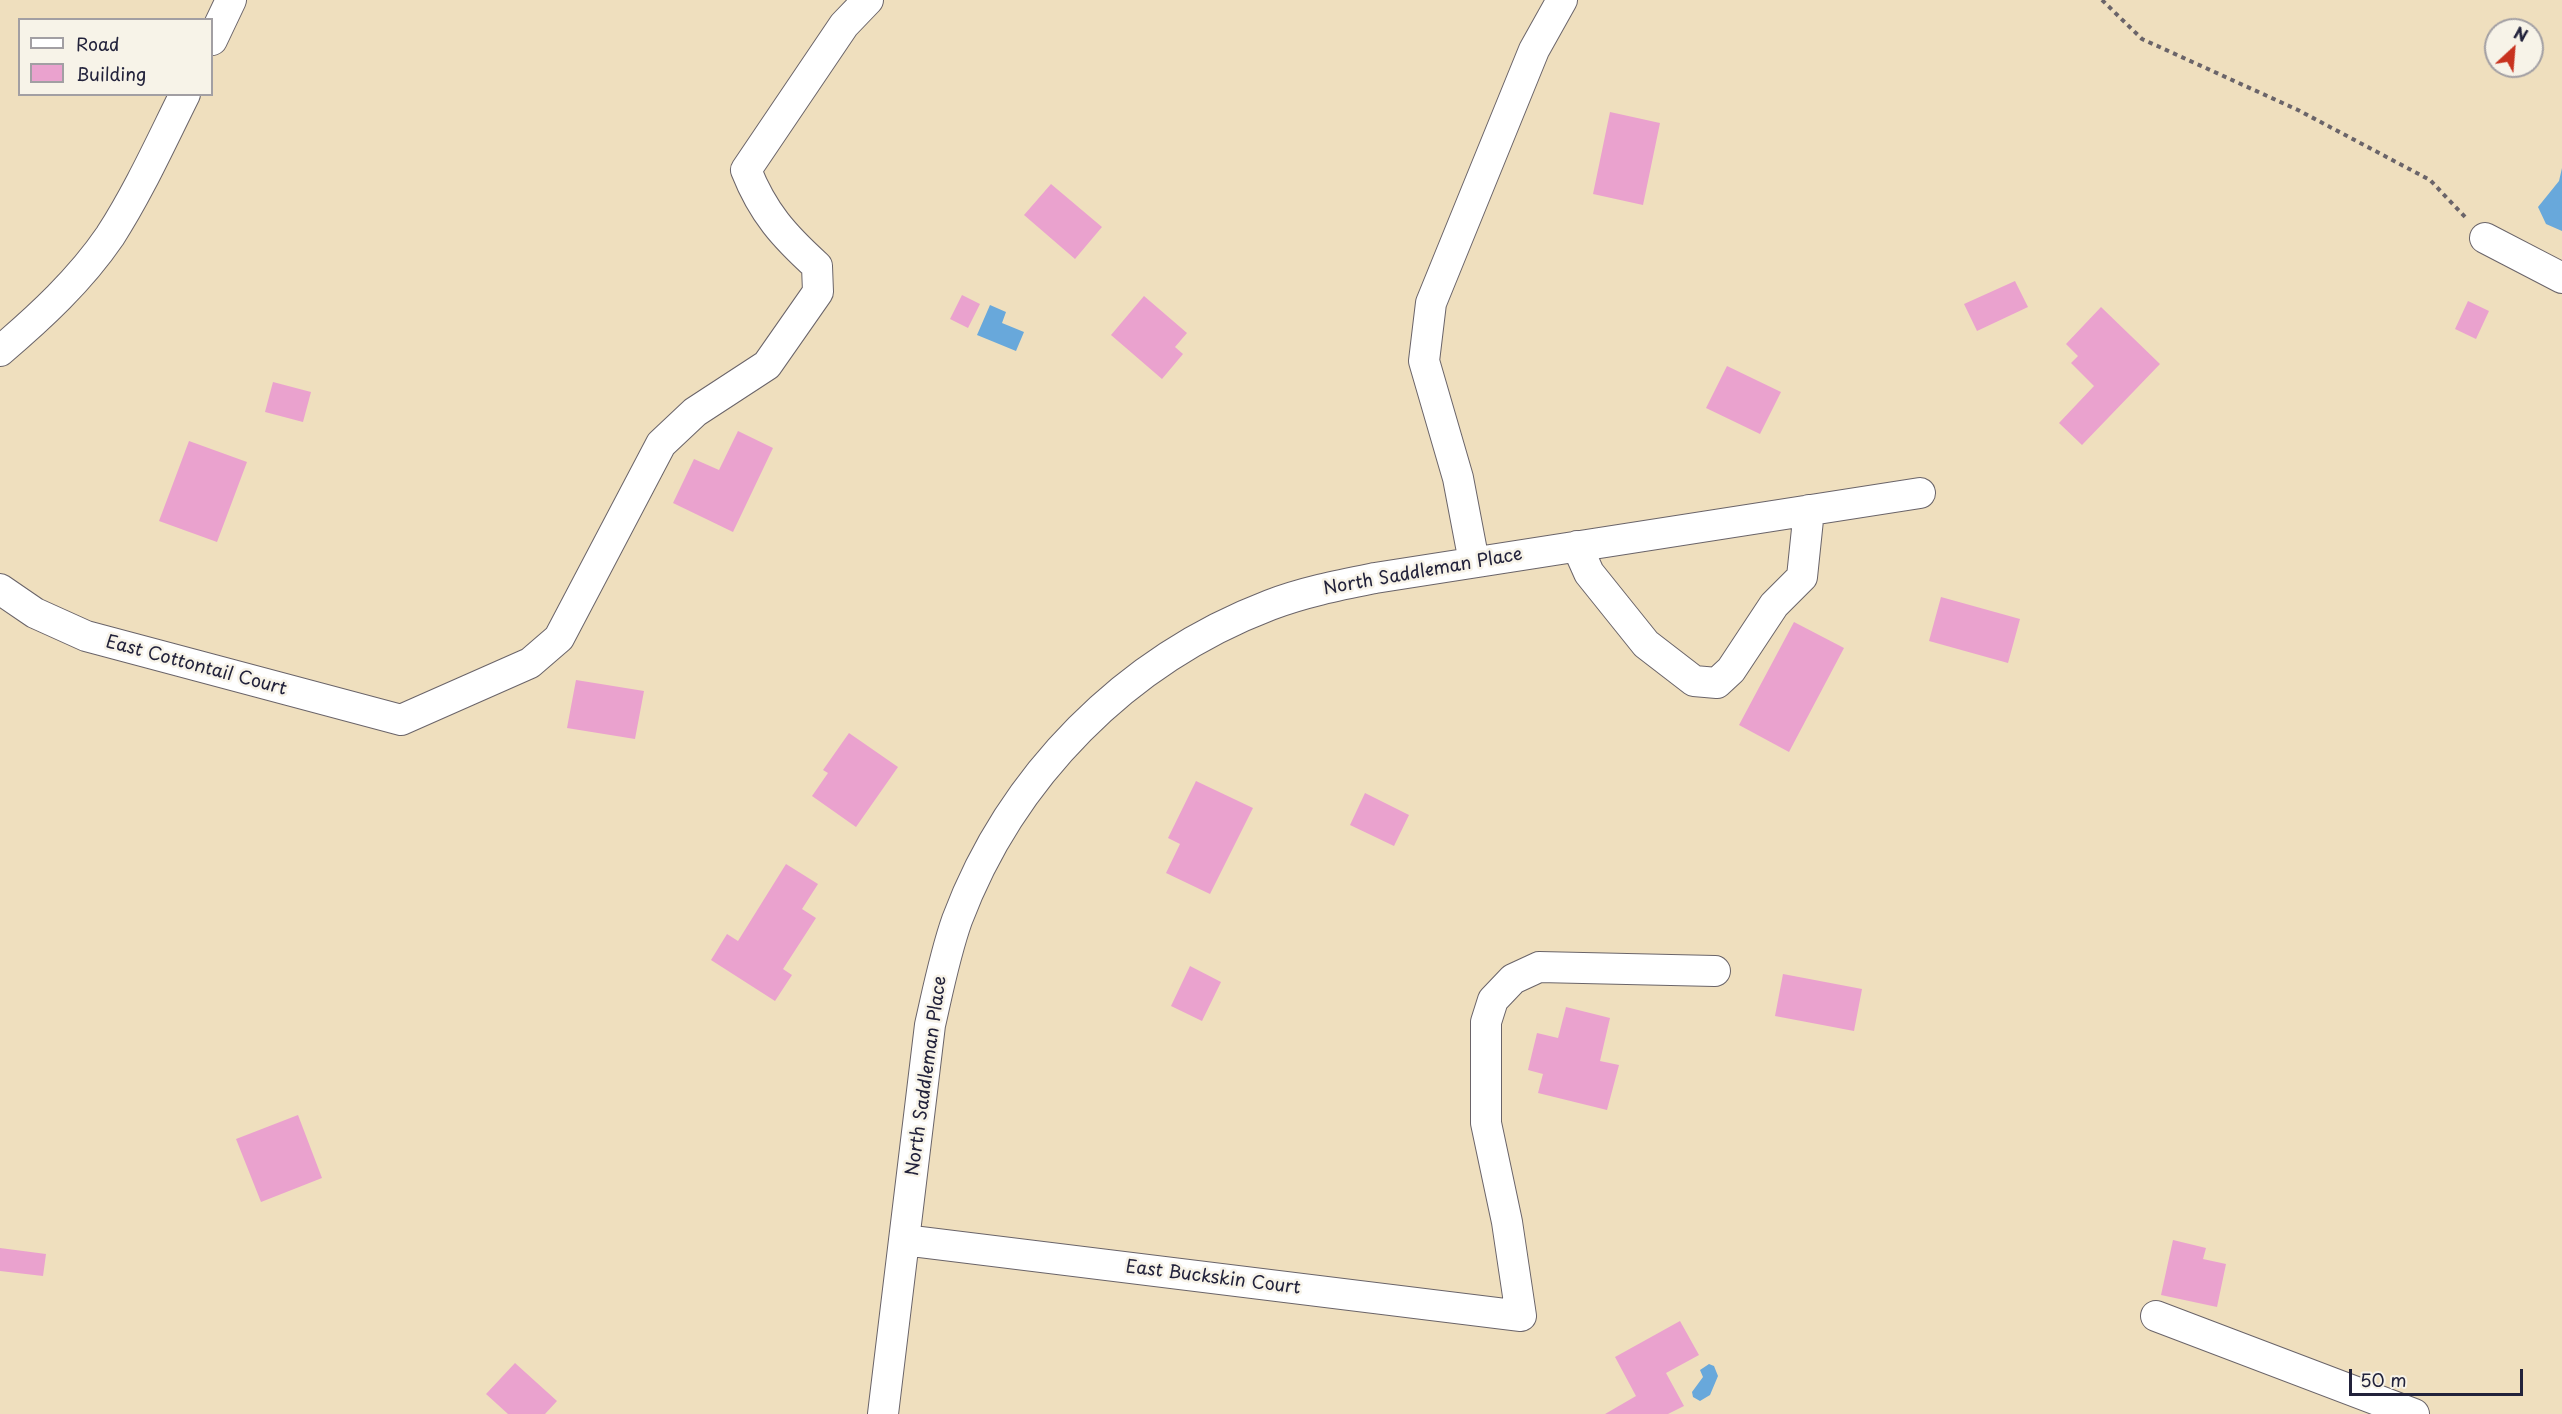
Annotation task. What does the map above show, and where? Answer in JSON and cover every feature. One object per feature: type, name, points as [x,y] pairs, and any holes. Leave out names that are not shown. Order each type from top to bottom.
[{"type":"street","points":[[213,38],[231,0]]},
{"type":"street","name":"East Cottontail Court","points":[[0,590],[35,613],[86,636],[401,720],[530,663],[559,638],[661,444],[695,412],[767,365],[818,292],[817,266],[787,238],[757,198],[747,170],[844,25],[868,0]]},
{"type":"street","points":[[1474,562],[1458,478],[1424,361],[1431,303],[1534,50],[1562,0]]},
{"type":"street","points":[[0,351],[38,319],[75,280],[109,237],[137,191],[184,96]]},
{"type":"street","points":[[2485,238],[2562,278]]},
{"type":"street","name":"North Saddleman Place","points":[[883,1414],[930,1025],[941,972],[957,921],[978,871],[1004,824],[1047,765],[1070,738],[1130,684],[1174,653],[1221,626],[1271,605],[1322,589],[1474,562],[1920,493]]},
{"type":"street","points":[[1577,546],[1589,573],[1646,644],[1694,681],[1717,683],[1731,670],[1774,605],[1802,577],[1809,510]]},
{"type":"street","name":"East Buckskin Court","points":[[904,1240],[1521,1316],[1507,1222],[1486,1123],[1486,1022],[1493,1000],[1513,979],[1539,968],[1715,971]]},
{"type":"street","points":[[2157,1316],[2414,1414]]},
{"type":"path","points":[[2102,0],[2142,39],[2298,110],[2430,180],[2485,238]]},
{"type":"water","points":[[2562,168],[2562,231],[2546,224],[2538,207],[2559,181]]},
{"type":"water","points":[[990,305],[1006,312],[1002,323],[1024,332],[1016,351],[977,335]]},
{"type":"water","points":[[1709,1364],[1714,1366],[1718,1376],[1710,1395],[1700,1401],[1693,1397],[1692,1392],[1703,1377],[1700,1370]]},
{"type":"building","points":[[1610,112],[1660,123],[1643,205],[1593,194]]},
{"type":"building","points":[[1051,184],[1102,227],[1075,259],[1024,215]]},
{"type":"building","points":[[2015,281],[2028,307],[1977,331],[1964,304]]},
{"type":"building","points":[[962,295],[980,304],[968,328],[950,319]]},
{"type":"building","points":[[1144,296],[1187,333],[1175,347],[1183,354],[1162,379],[1111,335]]},
{"type":"building","points":[[2468,301],[2489,311],[2476,339],[2455,329]]},
{"type":"building","points":[[2101,307],[2160,364],[2082,445],[2059,423],[2094,386],[2071,363],[2078,356],[2066,344]]},
{"type":"building","points":[[1727,366],[1781,392],[1760,434],[1706,408]]},
{"type":"building","points":[[273,382],[311,392],[303,422],[265,412]]},
{"type":"building","points":[[738,431],[773,448],[733,532],[673,503],[694,459],[719,470]]},
{"type":"building","points":[[189,441],[247,462],[217,542],[159,521]]},
{"type":"building","points":[[1941,597],[2020,619],[2008,663],[1929,641]]},
{"type":"building","points":[[1794,622],[1844,648],[1789,752],[1739,725]]},
{"type":"building","points":[[576,680],[644,691],[635,739],[567,728]]},
{"type":"building","points":[[849,733],[898,767],[856,827],[812,796],[828,773],[823,770]]},
{"type":"building","points":[[1196,781],[1253,808],[1210,894],[1166,873],[1180,844],[1168,838]]},
{"type":"building","points":[[1365,793],[1409,815],[1394,846],[1350,825]]},
{"type":"building","points":[[786,864],[818,884],[802,909],[816,918],[783,969],[792,975],[775,1001],[711,960],[727,934],[738,941]]},
{"type":"building","points":[[1190,966],[1221,982],[1202,1021],[1171,1006]]},
{"type":"building","points":[[1783,974],[1862,989],[1854,1031],[1775,1016]]},
{"type":"building","points":[[1566,1007],[1610,1018],[1600,1061],[1619,1065],[1607,1110],[1538,1093],[1543,1074],[1528,1070],[1537,1033],[1558,1038]]},
{"type":"building","points":[[298,1115],[322,1178],[261,1202],[236,1139]]},
{"type":"building","points":[[2173,1240],[2206,1248],[2203,1259],[2226,1264],[2217,1307],[2161,1295]]},
{"type":"building","points":[[0,1248],[46,1254],[43,1276],[0,1271]]},
{"type":"building","points":[[1680,1321],[1699,1355],[1666,1373],[1684,1406],[1668,1414],[1605,1414],[1636,1396],[1615,1357]]},
{"type":"building","points":[[515,1363],[557,1401],[545,1414],[508,1414],[486,1394]]}]
